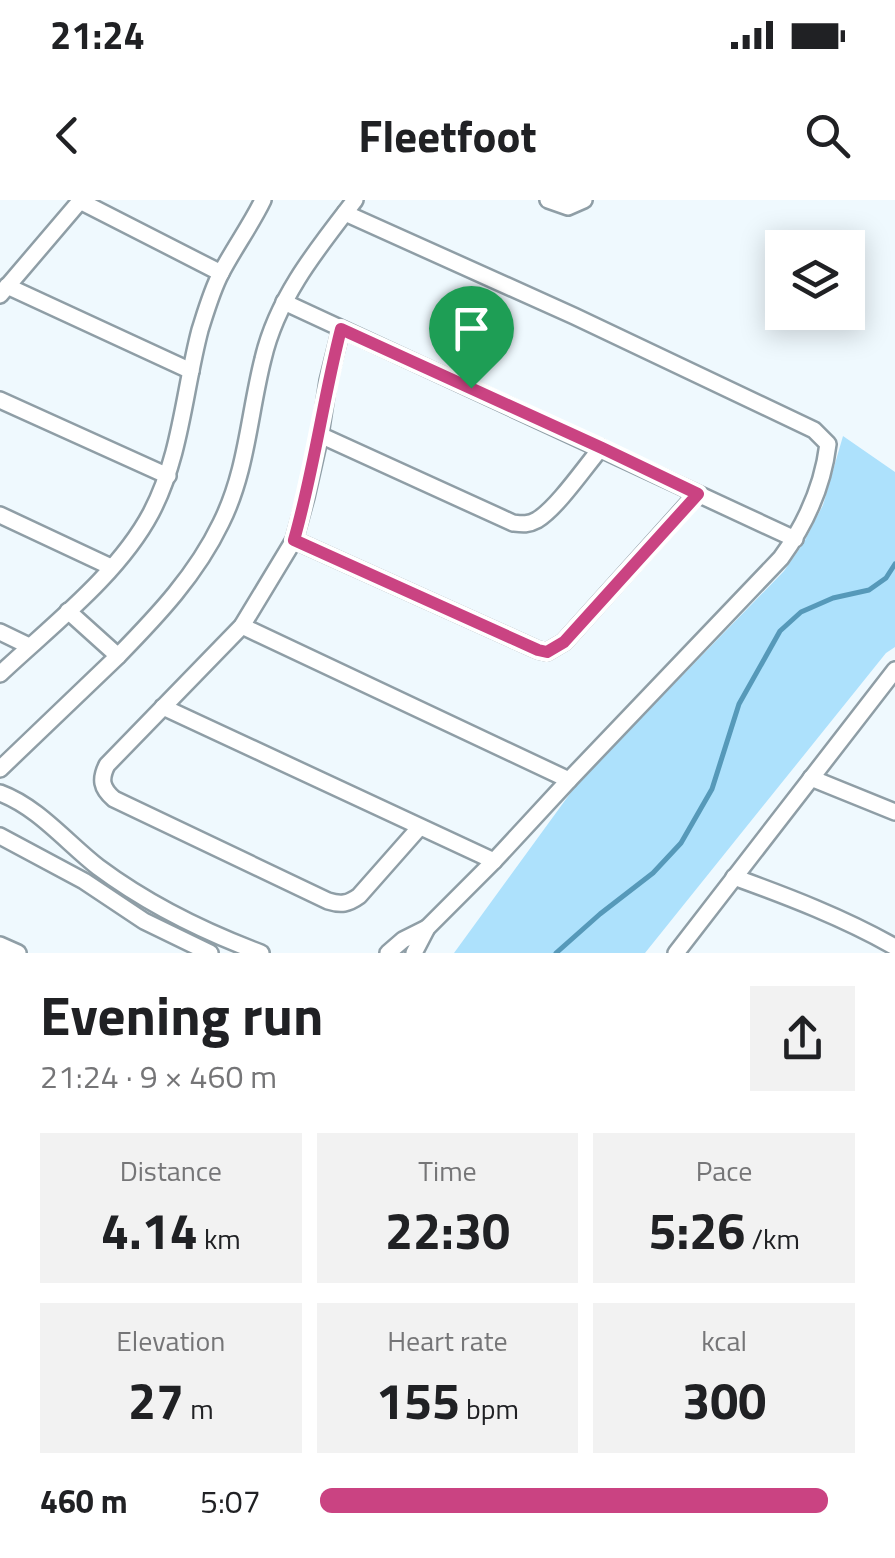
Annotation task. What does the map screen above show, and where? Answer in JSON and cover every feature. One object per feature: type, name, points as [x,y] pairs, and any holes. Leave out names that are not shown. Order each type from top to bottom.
[{"type":"street","points":[[0,674],[111,567],[150,515],[168,476],[200,330],[221,273],[263,200]]},
{"type":"street","points":[[548,200],[568,207],[584,200]]},
{"type":"street","points":[[192,371],[4,291],[80,201],[221,273]]},
{"type":"street","points":[[0,769],[118,656],[194,572],[223,521],[242,465],[270,332],[295,281],[350,206],[814,430],[828,444],[827,452],[795,539],[764,578],[427,928],[414,953]]},
{"type":"street","points":[[284,302],[795,539]]},
{"type":"street","points":[[341,329],[294,540],[242,626],[108,765],[102,774],[102,785],[114,799],[339,904],[350,903],[359,896],[419,828]]},
{"type":"street","points":[[0,400],[168,476]]},
{"type":"street","points":[[320,435],[526,524],[540,519],[602,448]]},
{"type":"street","points":[[294,540],[547,652],[564,642],[698,494]]},
{"type":"street","points":[[0,516],[111,567]]},
{"type":"street","points":[[68,611],[118,656]]},
{"type":"street","points":[[242,626],[568,780]]},
{"type":"street","points":[[0,632],[29,646]]},
{"type":"street","points":[[676,953],[895,670]]},
{"type":"street","points":[[163,706],[494,862]]},
{"type":"street","points":[[811,778],[895,812]]},
{"type":"street","points":[[0,794],[36,814],[97,866],[148,902],[216,937],[261,953]]},
{"type":"street","points":[[0,836],[84,881],[144,922],[210,953]]},
{"type":"street","points":[[84,881],[97,866]]},
{"type":"street","points":[[734,877],[798,900],[895,947]]},
{"type":"street","points":[[388,953],[427,928]]},
{"type":"street","points":[[0,945],[18,953]]},
{"type":"shaded area","points":[[843,436],[895,472],[895,647],[886,653],[645,953],[454,953],[577,784],[784,571],[823,505]]},
{"type":"waterway","points":[[556,953],[653,873],[681,843],[712,789],[739,704],[780,631],[801,612],[833,598],[869,590],[886,578],[895,564]]},
{"type":"route","points":[[341,329],[471,388],[698,494],[564,642],[547,652],[294,540],[341,329]]}]
